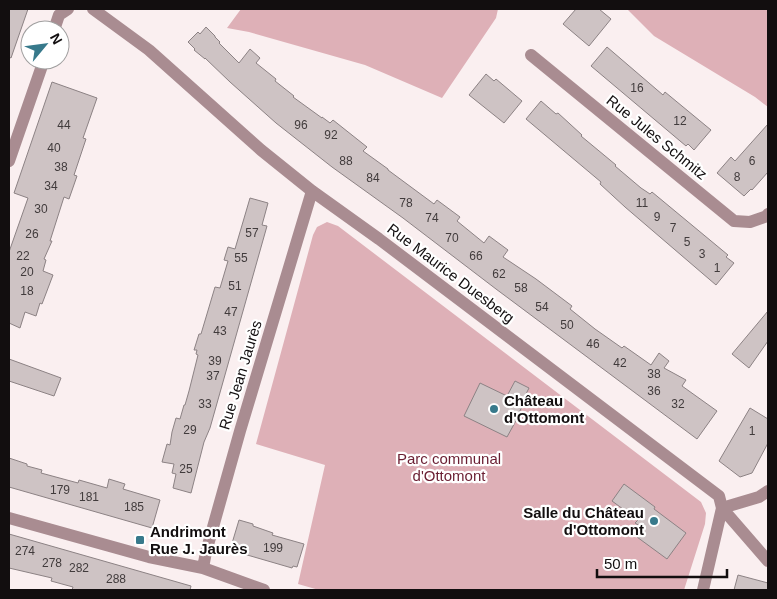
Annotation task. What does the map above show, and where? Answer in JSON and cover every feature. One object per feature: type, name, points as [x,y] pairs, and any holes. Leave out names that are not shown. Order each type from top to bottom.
[{"type":"street","points":[[57,20],[59,15],[68,9]]},
{"type":"street","name":"Rue Maurice Duesberg","points":[[93,9],[149,50],[260,150],[312,191],[379,239],[719,496],[722,508],[768,561]]},
{"type":"street","name":"Rue Jules Schmitz","points":[[531,55],[734,221],[750,222],[768,214]]},
{"type":"street","points":[[9,161],[41,70]]},
{"type":"street","name":"Rue Jean Jaurès","points":[[202,568],[240,431],[312,191]]},
{"type":"street","points":[[702,590],[722,508],[759,497],[768,492]]},
{"type":"street","points":[[9,518],[149,557],[202,568],[264,590]]},
{"type":"green space","points":[[241,9],[498,9],[496,18],[442,98],[365,65],[249,32],[227,28]]},
{"type":"green space","points":[[627,9],[768,9],[768,107],[755,97],[654,36]]},
{"type":"green space","name":"Parc communal d'Ottomont","points":[[327,222],[338,226],[701,502],[706,513],[705,524],[684,590],[319,590],[298,584],[325,465],[256,444],[313,235],[317,227]]},
{"type":"building","points":[[9,9],[28,9],[24,20],[20,20],[20,32],[11,58],[9,57]]},
{"type":"building","points":[[576,9],[599,9],[611,19],[589,46],[563,24]]},
{"type":"building","points":[[206,27],[239,63],[250,49],[260,58],[256,63],[276,79],[275,81],[293,97],[330,123],[333,120],[367,147],[363,151],[434,204],[437,200],[460,217],[457,221],[484,243],[489,236],[508,250],[503,257],[572,306],[570,309],[595,329],[651,365],[659,353],[669,361],[664,368],[686,380],[682,386],[717,411],[697,439],[403,218],[332,167],[276,123],[194,50],[188,42],[198,32],[200,34]]},
{"type":"building","points":[[607,47],[663,95],[665,92],[711,130],[694,150],[688,144],[686,146],[591,66]]},
{"type":"building","points":[[486,74],[494,81],[496,79],[522,101],[504,123],[469,95]]},
{"type":"building","points":[[52,82],[97,98],[83,138],[86,139],[74,175],[77,176],[69,199],[64,197],[50,241],[52,241],[44,259],[46,260],[43,271],[53,275],[36,316],[25,312],[20,328],[9,323],[9,252],[28,198],[14,193]]},
{"type":"building","points":[[541,101],[556,114],[558,113],[581,136],[641,188],[650,194],[652,192],[728,255],[726,257],[734,263],[716,285],[625,207],[600,184],[601,182],[526,119]]},
{"type":"building","points":[[768,124],[768,172],[744,196],[717,173],[731,157],[735,161]]},
{"type":"building","points":[[250,198],[268,203],[262,225],[267,226],[191,493],[173,488],[176,474],[172,473],[174,464],[162,462],[167,444],[170,445],[176,418],[180,419],[185,405],[198,355],[196,354],[197,350],[194,350],[199,334],[201,334],[215,287],[220,288],[228,261],[224,260],[228,247],[235,249]]},
{"type":"building","points":[[768,311],[768,341],[749,368],[732,354]]},
{"type":"building","points":[[9,359],[61,378],[54,396],[9,381]]},
{"type":"building","name":"Château d'Ottomont","points":[[515,381],[529,388],[520,406],[522,407],[518,417],[507,437],[464,416],[480,383],[507,396]]},
{"type":"building","points":[[750,408],[768,419],[768,443],[752,473],[740,477],[719,461]]},
{"type":"building","points":[[9,458],[42,470],[41,473],[78,483],[79,480],[107,488],[109,479],[125,484],[123,489],[160,500],[152,528],[9,487]]},
{"type":"building","name":"Salle du Château d'Ottomont","points":[[624,484],[686,533],[667,559],[637,537],[643,528],[635,523],[638,520],[612,501]]},
{"type":"building","points":[[239,520],[273,533],[272,535],[304,544],[297,567],[293,566],[292,568],[230,550]]},
{"type":"building","points":[[9,534],[191,586],[190,590],[72,590],[73,587],[51,581],[52,578],[9,568]]},
{"type":"building","points":[[738,575],[768,583],[768,590],[734,590]]},
{"type":"place","name":"Château d'Ottomont","points":[[494,409]]},
{"type":"place","name":"Salle du Château d'Ottomont","points":[[654,521]]},
{"type":"place","name":"Andrimont Rue J. Jaurès","points":[[140,540]]}]
